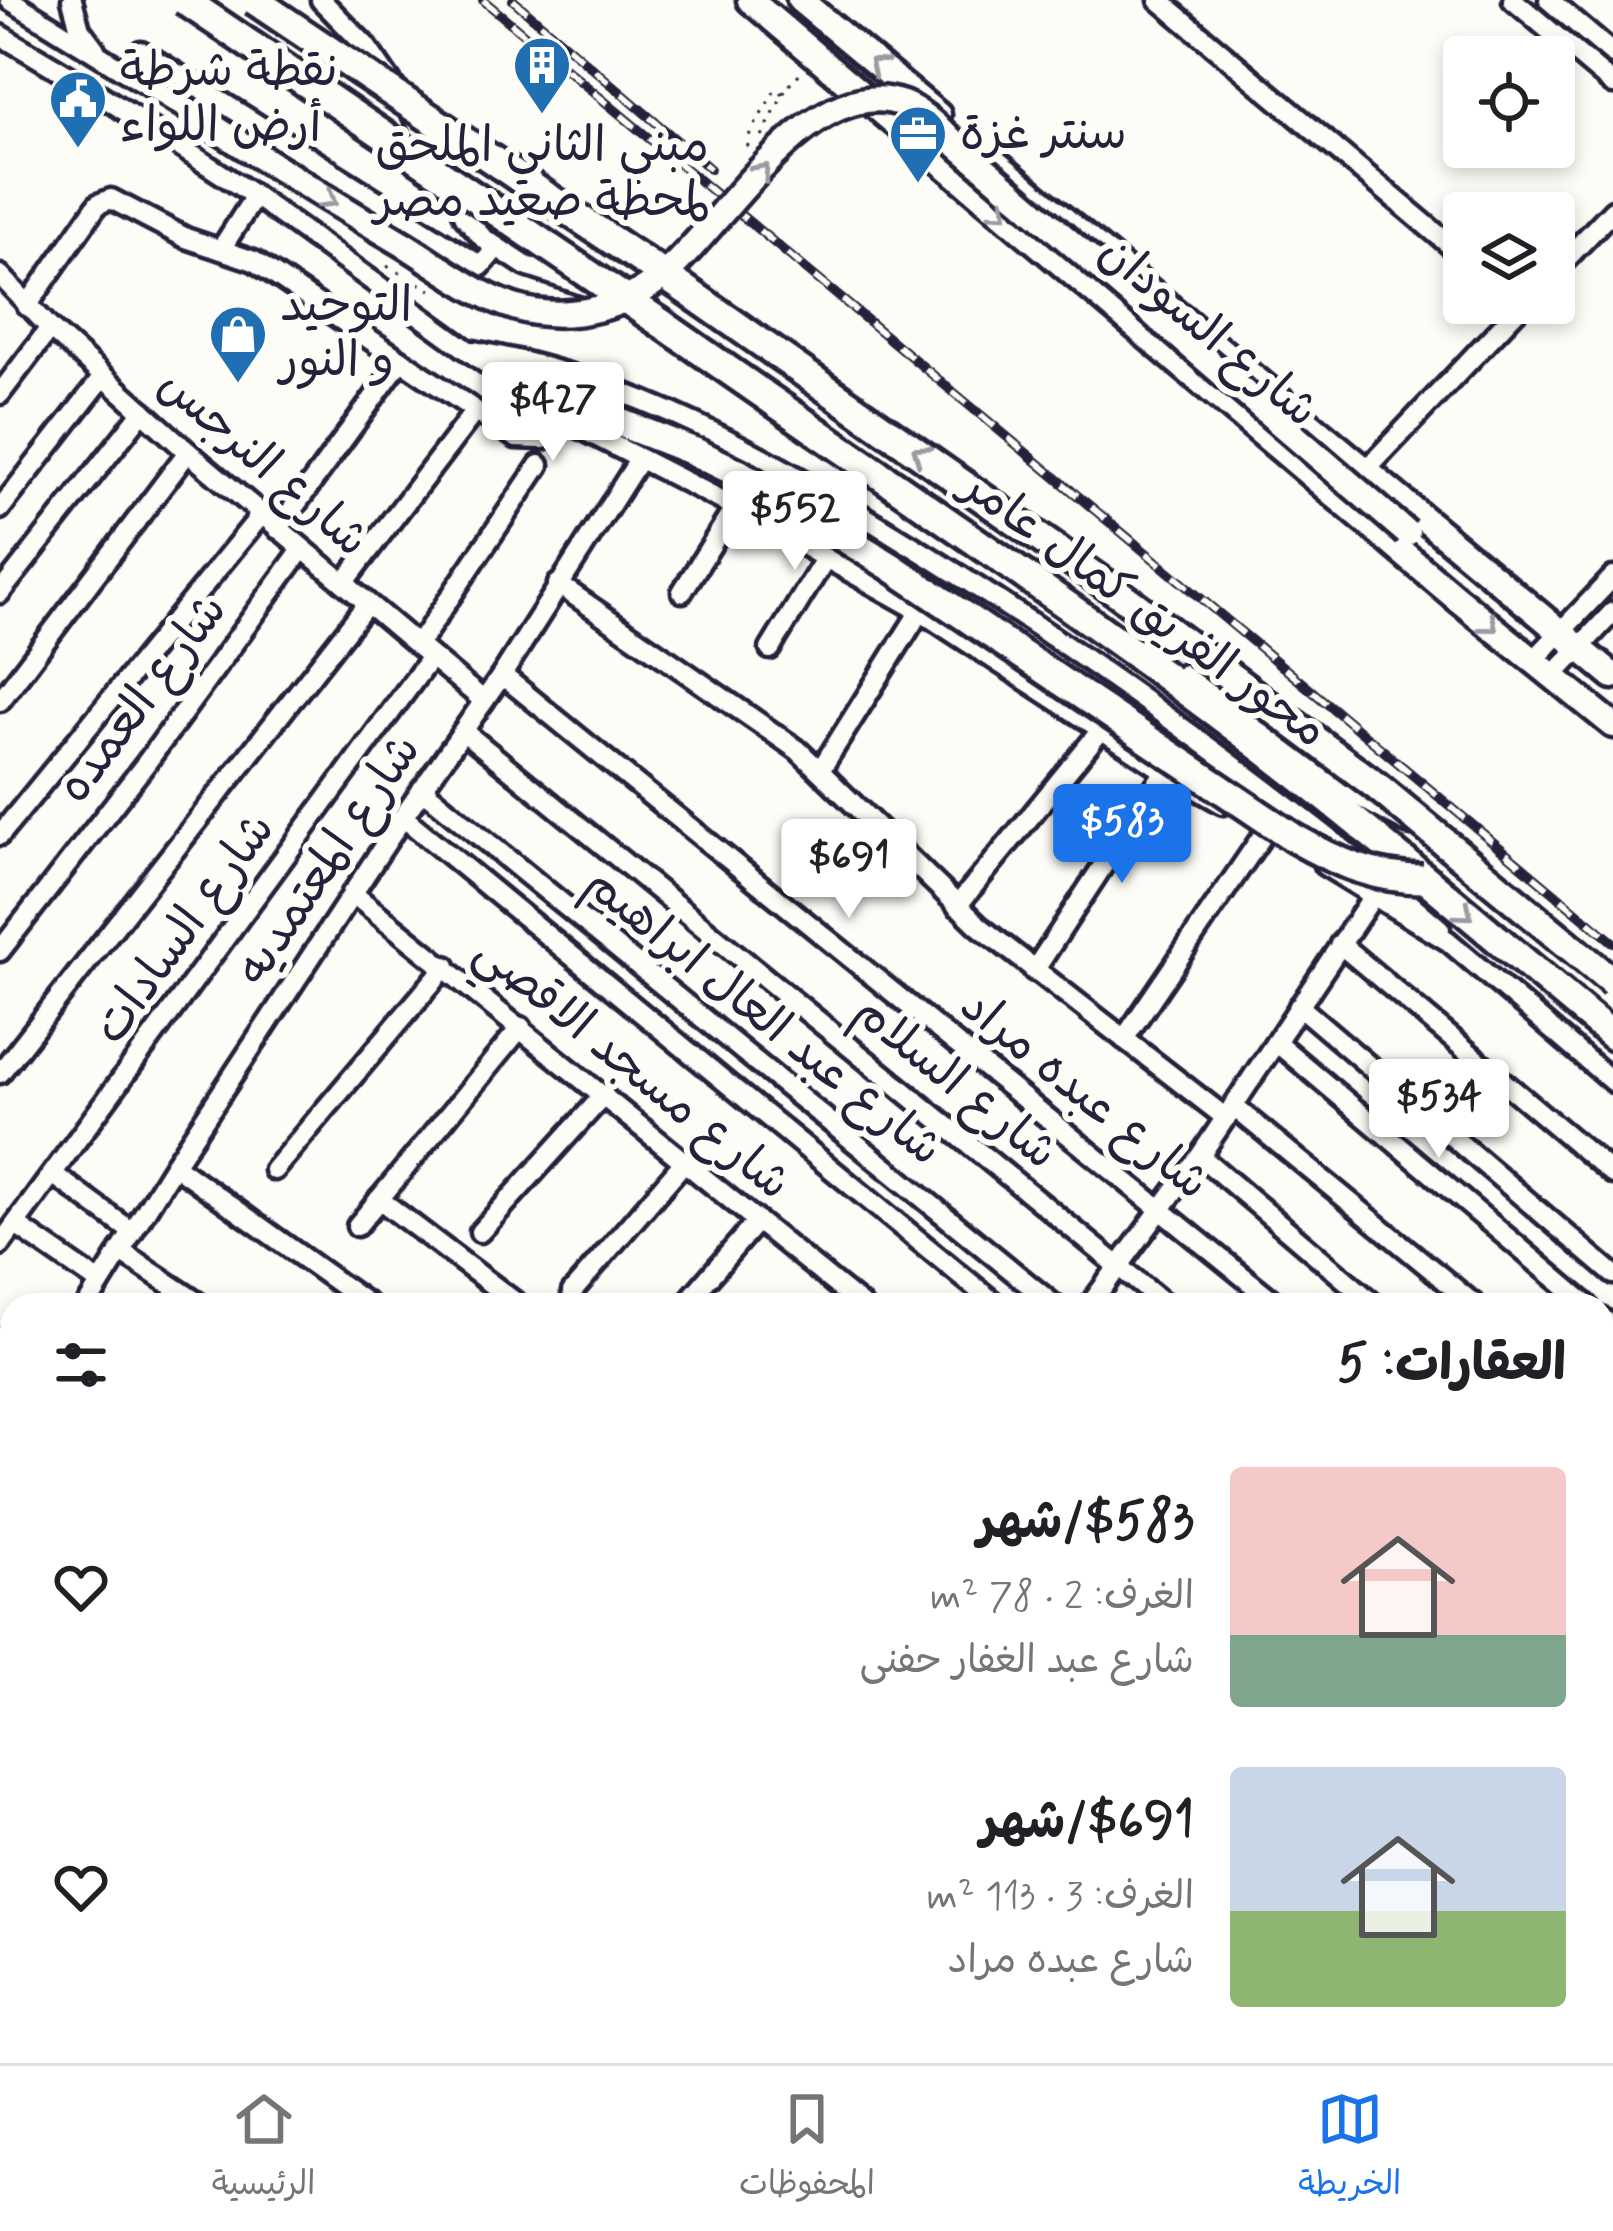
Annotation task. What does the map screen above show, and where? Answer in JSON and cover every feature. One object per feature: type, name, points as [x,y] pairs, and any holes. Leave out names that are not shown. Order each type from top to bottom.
[{"type":"highway","name":"محور الفريق كمال عامر","points":[[184,0],[1002,558],[1274,757],[1613,1036]]},
{"type":"highway","name":"محور الفريق كمال عامر","points":[[254,0],[686,290],[1121,595],[1378,788],[1613,982]]},
{"type":"highway","points":[[503,377],[740,474],[890,566],[1294,838],[1366,872],[1390,879],[1424,879]]},
{"type":"main road","name":"شارع السودان","points":[[750,0],[1455,597],[1613,725]]},
{"type":"main road","name":"شارع السودان","points":[[814,4],[1613,676]]},
{"type":"main road","points":[[195,115],[478,290],[535,312],[574,312],[606,307],[654,283],[812,121],[856,101],[899,102],[954,142],[1407,533],[1455,597]]},
{"type":"street","points":[[10,0],[195,115]]},
{"type":"street","points":[[72,0],[80,29],[106,60]]},
{"type":"street","points":[[321,0],[383,69],[442,164],[465,217],[489,242],[526,266],[610,293],[690,331],[1339,785],[1505,881],[1613,969]]},
{"type":"street","points":[[1159,0],[1443,239]]},
{"type":"street","points":[[1513,0],[1539,4],[1613,54]]},
{"type":"street","points":[[1539,4],[1613,84]]},
{"type":"street","points":[[0,35],[255,196],[556,415],[735,507],[920,611],[1165,772],[1448,941]]},
{"type":"street","points":[[141,52],[408,218],[467,261],[481,266],[489,260],[493,252],[489,242]]},
{"type":"street","points":[[229,251],[255,196]]},
{"type":"street","points":[[27,305],[105,200],[123,203],[186,238],[229,251],[516,438],[556,415]]},
{"type":"street","points":[[1575,250],[1613,210]]},
{"type":"street","name":"شارع النرجس","points":[[0,275],[50,328],[188,452],[484,701]]},
{"type":"street","points":[[1366,470],[1503,324]]},
{"type":"street","points":[[0,394],[50,328]]},
{"type":"street","points":[[470,350],[567,372],[717,431],[973,583],[1180,724],[1415,904],[1448,941],[1613,1082]]},
{"type":"street","points":[[278,529],[401,361]]},
{"type":"street","points":[[0,509],[104,376]]},
{"type":"street","points":[[344,583],[475,411]]},
{"type":"street","points":[[0,593],[143,412]]},
{"type":"street","points":[[0,701],[188,452]]},
{"type":"street","name":"شارع المعتمديه","points":[[94,1293],[639,460]]},
{"type":"street","name":"شارع السادات","points":[[0,1245],[424,651],[539,465]]},
{"type":"street","points":[[682,592],[735,507]]},
{"type":"street","points":[[0,835],[261,515]]},
{"type":"street","name":"شارع العمده","points":[[0,951],[147,762],[302,550]]},
{"type":"street","points":[[770,649],[825,559]]},
{"type":"street","points":[[1544,668],[1570,640],[1613,577]]},
{"type":"street","points":[[558,584],[821,769],[957,906],[1034,971],[1229,1112],[1460,1293]]},
{"type":"street","points":[[0,1073],[367,604]]},
{"type":"street","points":[[821,769],[920,611]]},
{"type":"street","points":[[1570,640],[1613,612]]},
{"type":"street","name":"شارع عبده مراد","points":[[502,675],[1264,1293]]},
{"type":"street","points":[[957,906],[1102,729]]},
{"type":"street","name":"شارع السلام","points":[[463,730],[1151,1293]]},
{"type":"street","points":[[1034,971],[1165,772]]},
{"type":"street","name":"شارع عبد العال ابراهيم","points":[[422,789],[1039,1293]]},
{"type":"street","points":[[403,817],[983,1293]]},
{"type":"street","points":[[1124,1039],[1268,830]]},
{"type":"street","name":"شارع مسجد الاقصي","points":[[352,893],[846,1293]]},
{"type":"street","points":[[1099,1293],[1199,1156],[1372,896]]},
{"type":"street","points":[[1340,944],[1613,1174]]},
{"type":"street","points":[[274,1170],[446,966]]},
{"type":"street","points":[[1299,1006],[1613,1274]]},
{"type":"street","points":[[357,1226],[520,1027]]},
{"type":"street","points":[[1276,1042],[1573,1293]]},
{"type":"street","points":[[480,1232],[604,1095]]},
{"type":"street","points":[[1199,1156],[1361,1293]]},
{"type":"street","points":[[572,1292],[685,1161]]},
{"type":"street","points":[[174,1165],[352,1293]]},
{"type":"street","points":[[54,1175],[131,1231]]},
{"type":"street","points":[[379,1199],[502,1293]]},
{"type":"street","points":[[695,1293],[757,1221]]},
{"type":"street","points":[[16,1225],[100,1283]]},
{"type":"street","points":[[120,1251],[183,1293]]},
{"type":"street","points":[[836,1293],[840,1288]]},
{"type":"path","points":[[783,92],[774,92],[747,139],[748,147],[757,146],[783,92],[815,55]]},
{"type":"railway","points":[[483,0],[1613,942]]},
{"type":"railway","points":[[513,0],[710,169]]},
{"type":"place","name":"مبني الثاني الملحق لمحطة صعيد مصر","points":[[542,116]]},
{"type":"place","name":"نقطة شرطة أرض اللواء","points":[[78,150]]},
{"type":"place","name":"سنتر غزة","points":[[918,185]]},
{"type":"place","name":"التوحيد و النور","points":[[238,385]]}]
